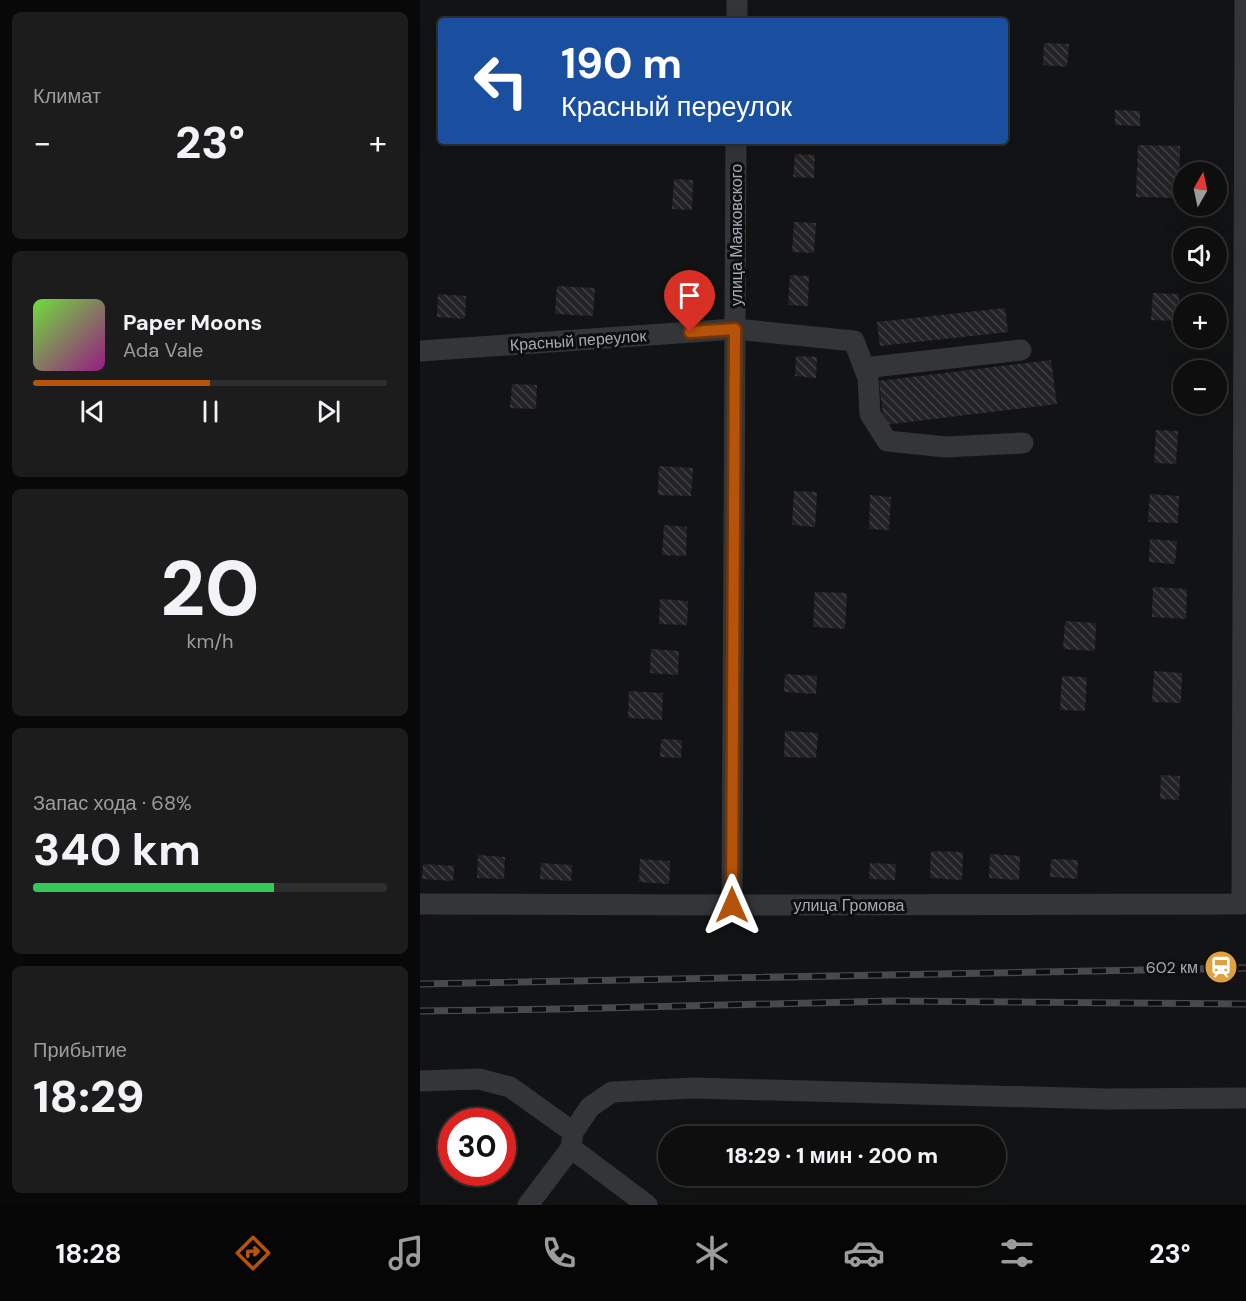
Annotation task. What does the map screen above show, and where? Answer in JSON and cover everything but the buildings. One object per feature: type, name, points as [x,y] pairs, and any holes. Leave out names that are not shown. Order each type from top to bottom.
[{"type":"street","points":[[737,0],[737,18]]},
{"type":"street","name":"улица Громова","points":[[420,904],[1242,904],[1245,0]]},
{"type":"street","name":"улица Маяковского","points":[[732,905],[736,144]]},
{"type":"street","name":"Красный переулок","points":[[420,351],[735,329],[854,340],[864,368]]},
{"type":"street","points":[[1021,350],[864,368],[868,378],[870,414],[887,441],[946,447],[1023,442]]},
{"type":"street","points":[[420,1081],[479,1079],[510,1087],[647,1205]]},
{"type":"street","points":[[528,1205],[572,1140],[590,1107],[612,1092],[693,1088],[1107,1099],[1246,1098]]},
{"type":"railway","points":[[420,984],[1246,968]]},
{"type":"railway","points":[[420,1011],[892,1001],[1246,1004]]},
{"type":"place","name":"602 км","points":[[1221,967]]},
{"type":"route","points":[[690,332],[735,329],[732,905]]}]
